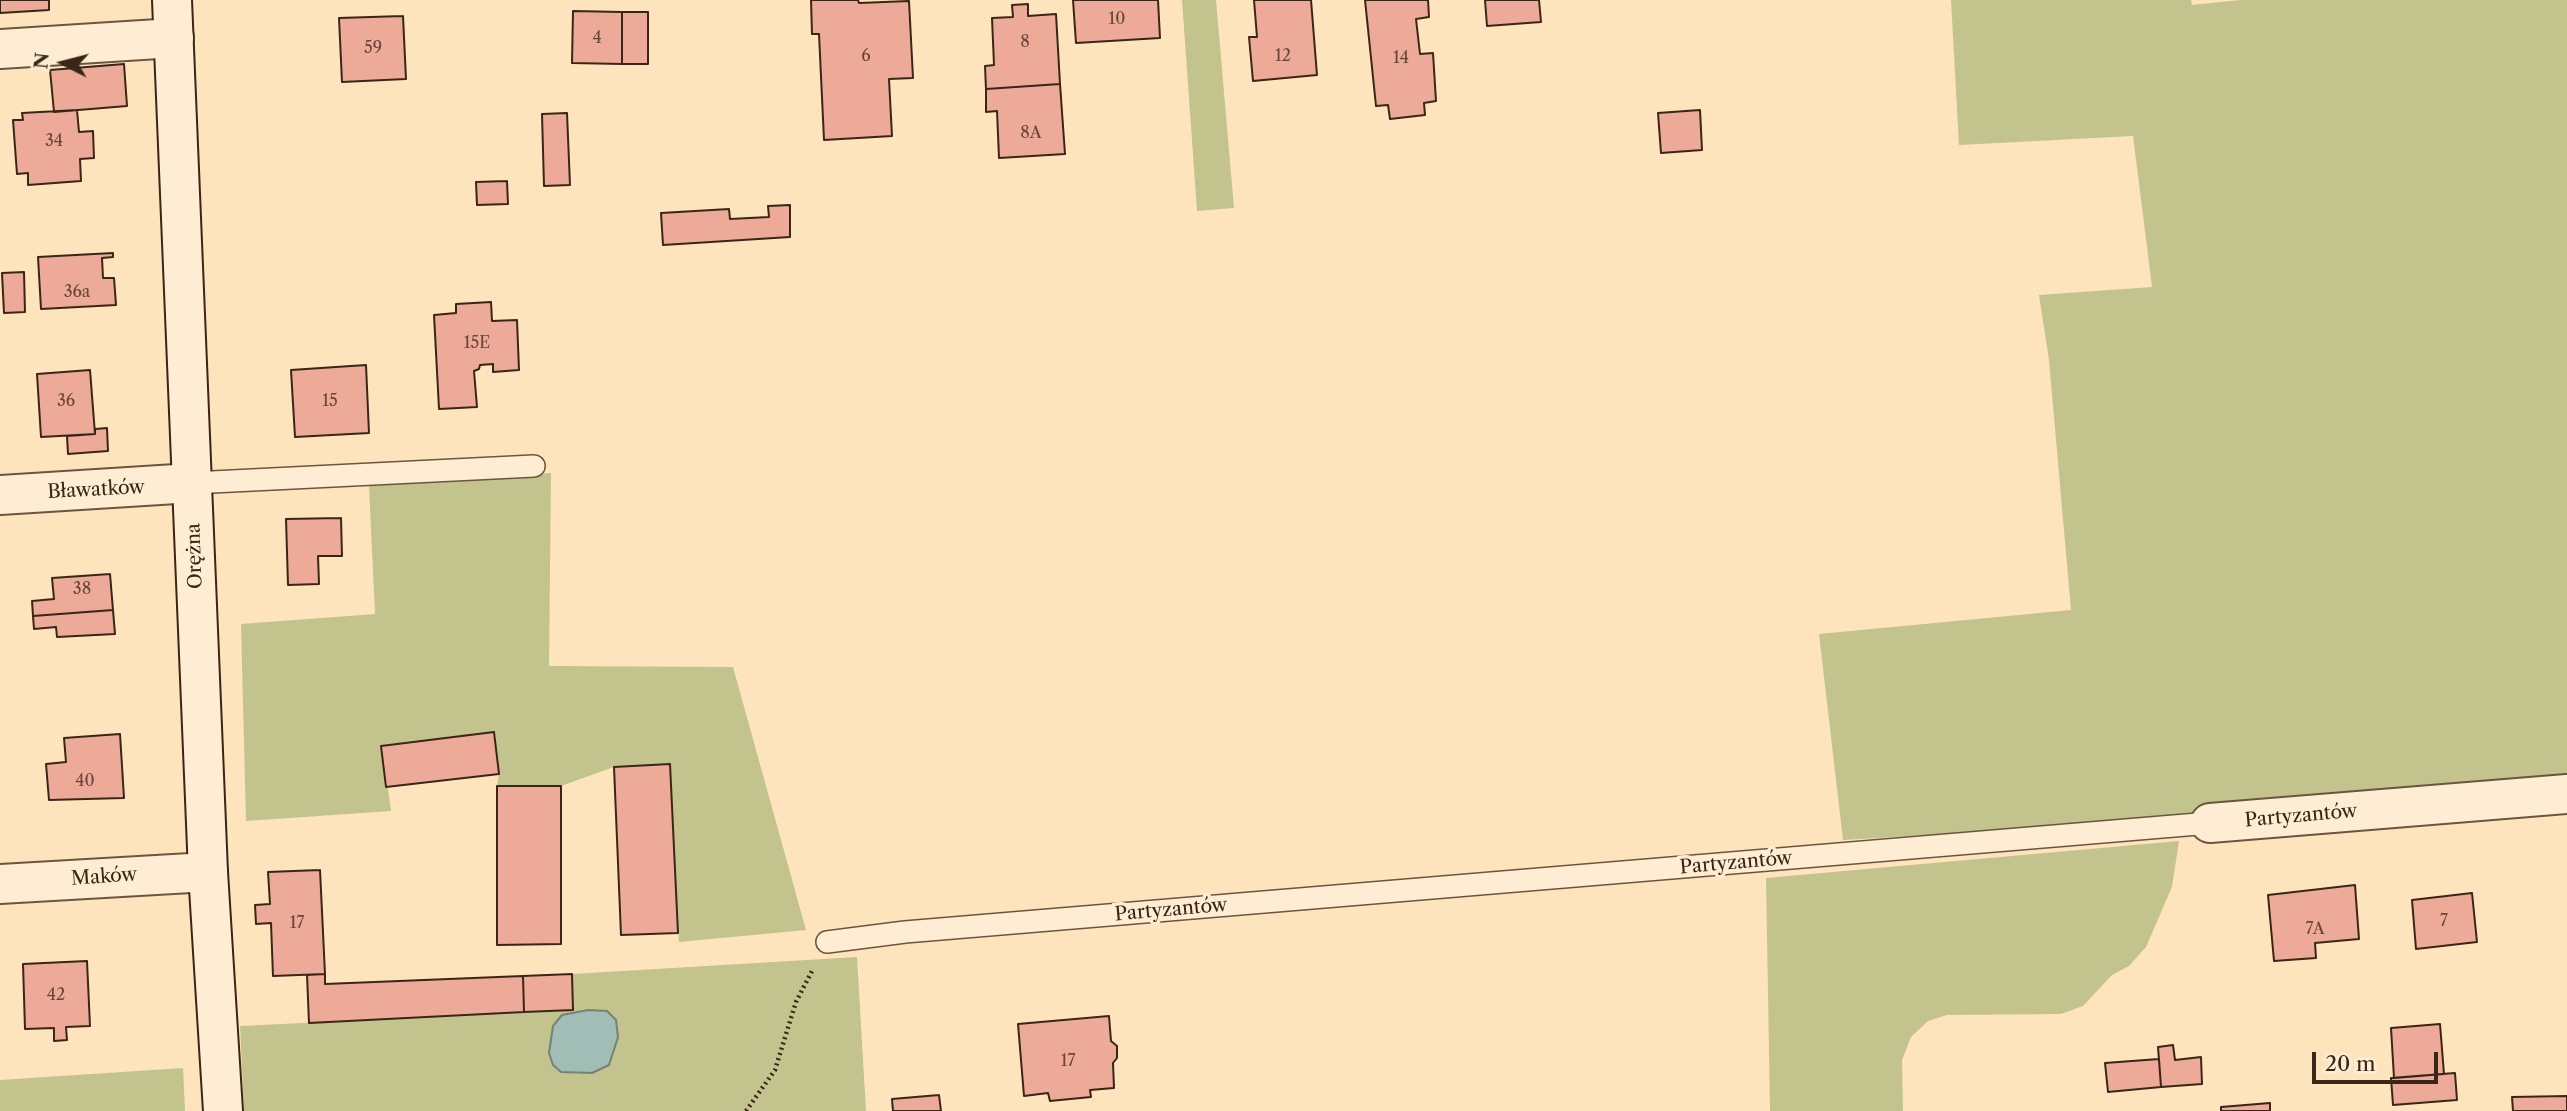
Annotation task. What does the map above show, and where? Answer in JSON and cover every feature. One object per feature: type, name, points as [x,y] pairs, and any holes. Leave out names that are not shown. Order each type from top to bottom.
[{"type":"street","name":"Orężna","points":[[172,0],[208,872],[223,1111]]},
{"type":"street","points":[[0,49],[174,38]]},
{"type":"street","name":"Bławatków","points":[[0,495],[192,483]]},
{"type":"street","name":"Partyzantów","points":[[2210,823],[2567,794]]},
{"type":"street","name":"Maków","points":[[0,884],[208,872]]},
{"type":"lane","points":[[192,483],[534,466]]},
{"type":"lane","name":"Partyzantów","points":[[827,942],[905,932],[2210,823]]},
{"type":"path","points":[[746,1111],[775,1070],[796,1002],[827,942]]},
{"type":"green space","points":[[1182,0],[1216,0],[1234,208],[1197,211]]},
{"type":"green space","points":[[1951,0],[2191,0],[2192,5],[2240,0],[2567,0],[2567,787],[2174,821],[1843,840],[1819,634],[2071,610],[2049,360],[2039,295],[2152,287],[2133,136],[1959,145]]},
{"type":"green space","points":[[551,473],[549,666],[733,667],[806,930],[679,942],[670,764],[614,767],[561,786],[497,786],[499,774],[494,732],[382,746],[391,811],[246,821],[241,624],[375,614],[369,486]]},
{"type":"green space","points":[[2179,841],[2172,887],[2146,947],[2129,966],[2112,975],[2083,1006],[2061,1014],[1947,1015],[1928,1021],[1911,1037],[1902,1060],[1903,1111],[1770,1111],[1766,878]]},
{"type":"green space","points":[[857,957],[866,1111],[244,1111],[240,1026],[572,1010],[572,974]]},
{"type":"green space","points":[[183,1068],[185,1111],[0,1111],[0,1080]]},
{"type":"water","points":[[588,1010],[607,1011],[616,1020],[618,1037],[609,1065],[592,1073],[561,1072],[553,1065],[549,1053],[553,1026],[562,1015]]},
{"type":"building","points":[[0,0],[49,0],[49,10],[0,13]]},
{"type":"building","points":[[811,0],[858,0],[859,3],[909,1],[913,78],[889,79],[892,136],[824,140],[819,34],[812,34]]},
{"type":"building","points":[[1073,0],[1158,0],[1160,38],[1076,43]]},
{"type":"building","points":[[1254,0],[1311,0],[1317,75],[1253,81],[1249,37],[1257,37]]},
{"type":"building","points":[[1365,0],[1428,0],[1429,17],[1416,19],[1420,54],[1433,53],[1436,101],[1424,103],[1425,115],[1390,119],[1388,105],[1376,106]]},
{"type":"building","points":[[1485,0],[1539,0],[1541,22],[1487,26]]},
{"type":"building","points":[[1028,4],[1028,16],[1056,14],[1060,84],[986,89],[985,66],[994,65],[992,18],[1013,17],[1012,5]]},
{"type":"building","points":[[573,11],[622,12],[622,64],[572,63]]},
{"type":"building","points":[[622,12],[648,12],[648,64],[622,64]]},
{"type":"building","points":[[403,16],[406,79],[342,82],[339,18]]},
{"type":"building","points":[[124,64],[127,106],[54,112],[50,70]]},
{"type":"building","points":[[1060,84],[1065,154],[999,158],[997,111],[986,112],[986,89]]},
{"type":"building","points":[[77,110],[79,132],[93,131],[94,158],[80,159],[81,181],[28,185],[28,173],[17,174],[13,120],[23,120],[22,113]]},
{"type":"building","points":[[1700,110],[1702,150],[1661,153],[1658,113]]},
{"type":"building","points":[[567,113],[570,185],[544,186],[542,114]]},
{"type":"building","points":[[507,181],[508,204],[477,205],[476,182]]},
{"type":"building","points":[[790,205],[790,237],[663,245],[661,213],[729,209],[730,219],[769,217],[768,206]]},
{"type":"building","points":[[113,253],[113,257],[102,258],[103,278],[114,278],[116,305],[41,309],[38,257]]},
{"type":"building","points":[[24,272],[25,312],[4,313],[2,273]]},
{"type":"building","points":[[491,302],[492,321],[517,320],[519,370],[493,372],[493,364],[480,365],[479,369],[474,371],[477,407],[439,409],[434,315],[456,313],[456,304]]},
{"type":"building","points":[[366,365],[369,433],[295,437],[291,370]]},
{"type":"building","points":[[90,370],[95,434],[41,437],[37,374]]},
{"type":"building","points":[[107,428],[108,451],[68,454],[67,436],[95,434],[95,429]]},
{"type":"building","points":[[341,518],[342,556],[318,556],[319,584],[288,585],[286,519]]},
{"type":"building","points":[[110,574],[113,610],[33,616],[32,601],[54,599],[52,578]]},
{"type":"building","points":[[113,610],[115,634],[57,637],[56,627],[34,629],[33,616]]},
{"type":"building","points":[[494,732],[499,774],[386,787],[381,746]]},
{"type":"building","points":[[120,734],[124,798],[49,800],[46,764],[66,762],[64,738]]},
{"type":"building","points":[[670,764],[678,933],[621,935],[614,767]]},
{"type":"building","points":[[497,786],[561,786],[561,944],[497,945]]},
{"type":"building","points":[[320,870],[325,974],[273,976],[271,923],[256,924],[255,905],[270,904],[268,872]]},
{"type":"building","points":[[2355,885],[2359,939],[2315,943],[2316,958],[2274,961],[2268,895]]},
{"type":"building","points":[[2472,893],[2477,942],[2416,949],[2412,900]]},
{"type":"building","points":[[87,961],[90,1026],[66,1027],[67,1040],[54,1041],[54,1028],[25,1029],[23,964]]},
{"type":"building","points":[[325,974],[325,984],[523,976],[524,1012],[309,1023],[307,975]]},
{"type":"building","points":[[572,974],[573,1010],[524,1012],[523,976]]},
{"type":"building","points":[[1109,1016],[1111,1041],[1117,1046],[1117,1058],[1113,1063],[1114,1088],[1090,1090],[1091,1097],[1050,1101],[1048,1093],[1024,1096],[1018,1024]]},
{"type":"building","points":[[2440,1024],[2444,1074],[2394,1078],[2391,1028]]},
{"type":"building","points":[[2173,1045],[2175,1060],[2201,1057],[2202,1084],[2161,1087],[2158,1047]]},
{"type":"building","points":[[2159,1059],[2161,1087],[2108,1092],[2105,1063]]},
{"type":"building","points":[[2455,1073],[2457,1100],[2393,1105],[2391,1078]]},
{"type":"building","points":[[939,1095],[941,1111],[893,1111],[892,1099]]},
{"type":"building","points":[[2567,1096],[2567,1111],[2513,1111],[2512,1097]]},
{"type":"building","points":[[2270,1103],[2270,1111],[2221,1111],[2221,1107]]}]
